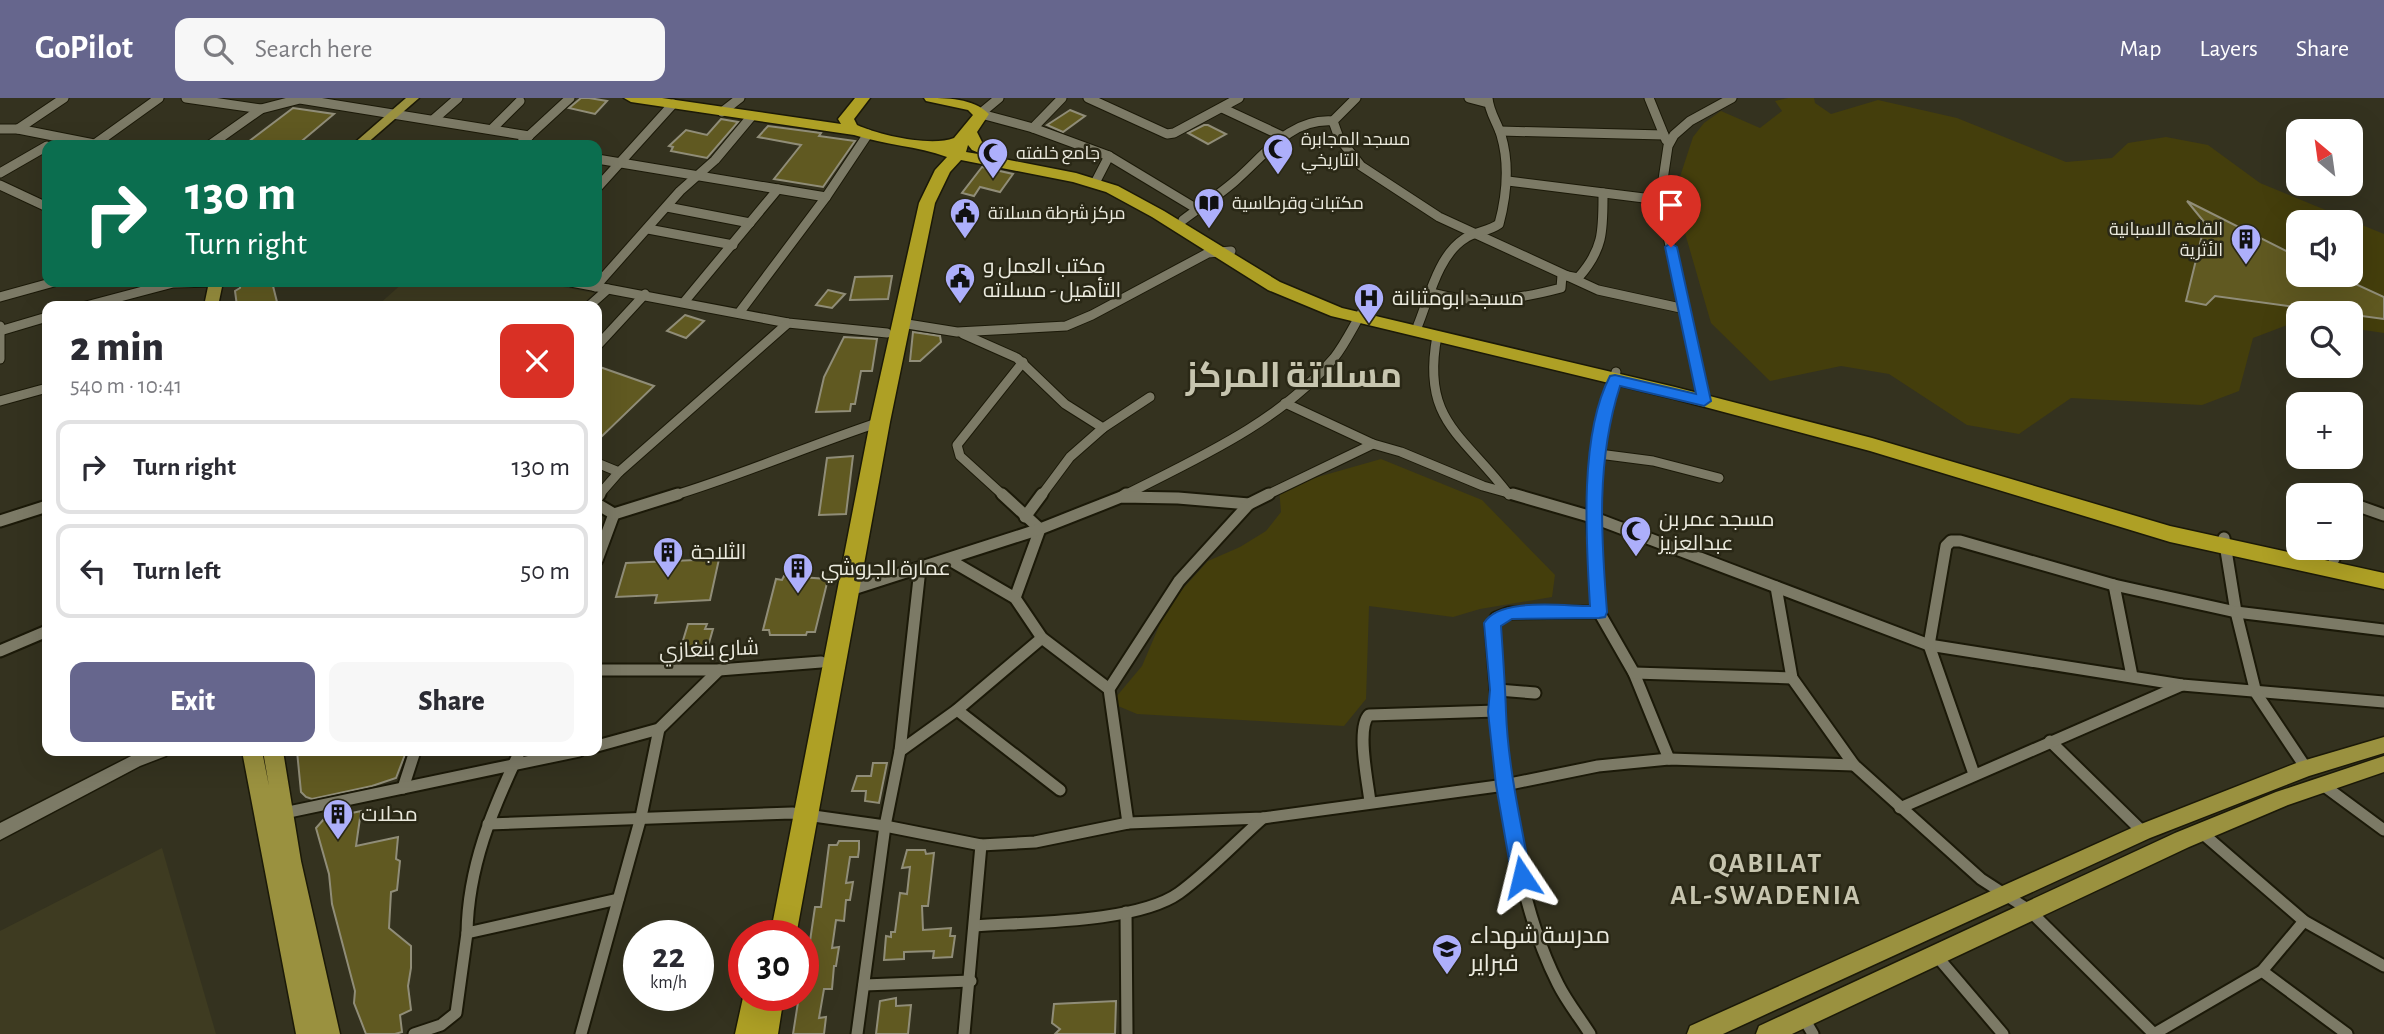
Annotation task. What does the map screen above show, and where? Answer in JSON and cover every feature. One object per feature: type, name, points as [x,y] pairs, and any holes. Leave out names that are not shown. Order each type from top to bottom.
[{"type":"highway","points":[[637,98],[816,128],[857,114],[920,143],[963,142],[1128,188],[1190,215],[1224,251]]},
{"type":"highway","points":[[785,920],[821,662],[908,270],[927,203],[943,170],[981,114],[973,106],[931,98]]},
{"type":"highway","points":[[908,270],[916,202],[930,163],[920,143]]},
{"type":"highway","points":[[1096,180],[1224,251],[1300,299],[1437,336],[1703,396],[2089,511],[2384,581]]},
{"type":"highway","points":[[1361,315],[1419,325],[1615,376]]},
{"type":"highway","points":[[772,920],[850,590],[874,423]]},
{"type":"highway","points":[[2225,543],[2286,549]]},
{"type":"highway","points":[[2353,560],[2384,569]]},
{"type":"highway","points":[[749,1034],[753,1011]]},
{"type":"highway","points":[[764,1034],[768,1011]]},
{"type":"main road","points":[[363,140],[401,98]]},
{"type":"main road","points":[[353,140],[413,98]]},
{"type":"main road","points":[[1698,1034],[2143,832],[2306,768],[2384,745]]},
{"type":"main road","points":[[0,832],[141,756]]},
{"type":"main road","points":[[253,756],[328,1034]]},
{"type":"main road","points":[[274,756],[284,813],[283,864],[307,1034]]},
{"type":"main road","points":[[1767,1034],[1808,1026],[1935,954],[2201,832],[2283,798],[2384,764]]},
{"type":"street","points":[[18,129],[64,98]]},
{"type":"street","points":[[104,140],[159,98]]},
{"type":"street","points":[[186,98],[261,108],[300,99],[529,136]]},
{"type":"street","points":[[433,120],[458,98]]},
{"type":"street","points":[[525,140],[570,98]]},
{"type":"street","points":[[722,112],[740,98]]},
{"type":"street","points":[[981,114],[999,98]]},
{"type":"street","points":[[1032,128],[1062,98]]},
{"type":"street","points":[[1088,98],[1167,134],[1174,133],[1239,98]]},
{"type":"street","points":[[981,114],[1032,128],[1109,156],[1190,215],[1235,181],[1282,135],[1318,120],[1333,121],[1356,98]]},
{"type":"street","points":[[1419,325],[1432,293],[1434,280],[1460,242],[1499,224],[1509,167],[1500,131],[1488,101],[1469,98]]},
{"type":"street","points":[[1649,98],[1668,146]]},
{"type":"street","points":[[1703,396],[1660,200],[1668,146],[1674,135],[1689,121],[1732,98]]},
{"type":"street","points":[[492,129],[520,101]]},
{"type":"street","points":[[602,183],[673,104]]},
{"type":"street","points":[[217,140],[261,108]]},
{"type":"street","points":[[1222,108],[1282,135]]},
{"type":"street","points":[[739,313],[826,197],[857,114]]},
{"type":"street","points":[[602,279],[698,174],[715,160],[751,117]]},
{"type":"street","points":[[1333,121],[1339,138],[1361,166],[1439,217],[1598,290],[1685,309]]},
{"type":"street","points":[[0,129],[18,129],[71,140]]},
{"type":"street","points":[[1500,131],[1664,135]]},
{"type":"street","points":[[0,173],[42,149]]},
{"type":"street","points":[[1096,180],[1109,156]]},
{"type":"street","points":[[602,160],[826,197]]},
{"type":"street","points":[[1508,181],[1660,200]]},
{"type":"street","points":[[0,185],[42,205]]},
{"type":"street","points":[[685,301],[778,189]]},
{"type":"street","points":[[1562,275],[1578,278],[1591,265],[1601,248],[1603,193]]},
{"type":"street","points":[[667,207],[750,223]]},
{"type":"street","points":[[648,229],[733,245]]},
{"type":"street","points":[[595,287],[685,301],[788,323],[957,332],[1066,326],[1224,251]]},
{"type":"street","points":[[1432,293],[1462,302],[1507,302],[1561,288],[1562,275]]},
{"type":"street","points":[[0,297],[42,285]]},
{"type":"street","points":[[113,301],[157,287]]},
{"type":"street","points":[[595,301],[608,289]]},
{"type":"street","points":[[602,341],[645,294]]},
{"type":"street","points":[[850,590],[1040,529],[1121,498],[1182,465],[1284,403],[1333,359],[1361,315]]},
{"type":"street","points":[[0,359],[0,329],[42,318]]},
{"type":"street","points":[[602,492],[619,472],[788,323]]},
{"type":"street","points":[[957,332],[996,347],[1024,362],[1065,404],[1102,428]]},
{"type":"street","points":[[1437,336],[1431,363],[1431,389],[1448,424],[1496,474],[1509,495]]},
{"type":"street","points":[[1024,362],[957,445],[960,456],[1040,529]]},
{"type":"street","points":[[1615,376],[1602,420],[1592,517],[1599,612],[1633,673],[1669,759]]},
{"type":"street","points":[[0,401],[42,389]]},
{"type":"street","points":[[1025,517],[1070,457],[1102,428],[1150,397]]},
{"type":"street","points":[[1284,403],[1373,444],[1401,452],[1509,495],[1592,517],[1929,645],[2182,685],[2384,702]]},
{"type":"street","points":[[602,508],[614,514],[712,484],[874,423]]},
{"type":"street","points":[[1109,689],[1121,674],[1168,595],[1191,565],[1249,503],[1373,444]]},
{"type":"street","points":[[1599,454],[1653,461],[1719,478]]},
{"type":"street","points":[[602,465],[619,472]]},
{"type":"street","points":[[1121,498],[1178,498],[1249,503]]},
{"type":"street","points":[[0,521],[42,508]]},
{"type":"street","points":[[2363,508],[2384,516]]},
{"type":"street","points":[[602,547],[614,514]]},
{"type":"street","points":[[1015,598],[1040,529]]},
{"type":"street","points":[[1974,774],[1929,645],[1946,546],[1951,541],[1960,541],[2114,585],[2236,612],[2384,630]]},
{"type":"street","points":[[2225,543],[2236,612],[2256,693],[2306,768]]},
{"type":"street","points":[[948,559],[1015,598],[1042,638],[1109,689],[1128,823]]},
{"type":"street","points":[[857,1034],[885,826],[900,751],[920,569]]},
{"type":"street","points":[[2114,585],[2132,676]]},
{"type":"street","points":[[1776,587],[1792,678],[1854,765],[1981,879],[2029,910],[2154,1034],[2262,971],[2304,921]]},
{"type":"street","points":[[1590,1034],[1558,984],[1526,900],[1505,785],[1491,628],[1496,618],[1509,613],[1599,612]]},
{"type":"street","points":[[0,651],[42,633]]},
{"type":"street","points":[[900,751],[957,710],[1042,638]]},
{"type":"street","name":"شارع بنغازي","points":[[602,670],[719,670],[821,662]]},
{"type":"street","points":[[602,745],[659,729],[719,670]]},
{"type":"street","points":[[1633,673],[1792,678]]},
{"type":"street","points":[[1900,808],[2182,685]]},
{"type":"street","points":[[1498,690],[1535,693]]},
{"type":"street","points":[[957,710],[1060,790]]},
{"type":"street","points":[[1370,802],[1363,733],[1366,716],[1372,713],[1497,712]]},
{"type":"street","points":[[581,1034],[641,817],[659,729]]},
{"type":"street","points":[[2050,741],[2143,832]]},
{"type":"street","points":[[402,788],[413,756]]},
{"type":"street","points":[[414,1034],[440,1025],[456,1013],[467,933],[466,907],[471,870],[518,756]]},
{"type":"street","points":[[284,813],[557,756]]},
{"type":"street","points":[[488,824],[799,814],[885,826],[981,845],[1035,842],[1128,823],[1263,818],[1505,785],[1598,766],[1669,759],[1854,765]]},
{"type":"street","points":[[2323,785],[2384,831]]},
{"type":"street","points":[[975,926],[1126,912],[1166,901],[1178,894],[1263,818]]},
{"type":"street","points":[[2201,832],[2304,921],[2384,966]]},
{"type":"street","points":[[964,1034],[971,981],[981,845]]},
{"type":"street","points":[[467,933],[618,899]]},
{"type":"street","points":[[1126,912],[1127,1034]]},
{"type":"street","points":[[1935,954],[2003,1034]]},
{"type":"street","points":[[2262,971],[2347,1034]]},
{"type":"street","points":[[864,985],[971,981]]},
{"type":"shaded area","points":[[1788,98],[1814,98],[1815,103],[1831,114],[1878,100],[1957,118],[2066,162],[2112,158],[2128,143],[2166,137],[2208,145],[2260,183],[2286,196],[2326,210],[2286,210],[2286,287],[2363,287],[2363,225],[2384,234],[2384,333],[2363,330],[2363,301],[2286,301],[2286,326],[2253,338],[2239,391],[2202,405],[2071,398],[2019,434],[1967,425],[1889,374],[1841,366],[1770,381],[1711,323],[1674,195],[1693,137],[1704,123],[1721,111],[1760,128],[1782,111],[1775,101]]},
{"type":"shaded area","points":[[398,287],[563,287],[594,293],[586,301],[383,301]]},
{"type":"shaded area","points":[[1381,459],[1482,500],[1555,575],[1552,597],[1480,609],[1453,617],[1369,606],[1366,699],[1344,726],[1137,714],[1111,703],[1142,666],[1168,605],[1208,561],[1240,547],[1266,531],[1281,512],[1279,488]]},
{"type":"shaded area","points":[[162,848],[216,1034],[0,1034],[0,931]]},
{"type":"building","points":[[581,98],[607,101],[595,114],[569,108]]},
{"type":"building","points":[[293,108],[334,114],[303,140],[251,140]]},
{"type":"building","points":[[1070,110],[1085,116],[1063,132],[1047,125]]},
{"type":"building","points":[[721,119],[738,122],[707,158],[671,151],[673,147],[669,146],[686,130],[707,135]]},
{"type":"building","points":[[1204,125],[1226,134],[1208,144],[1188,133]]},
{"type":"building","points":[[768,126],[821,133],[819,136],[855,141],[823,187],[774,179],[801,145],[758,137]]},
{"type":"building","points":[[982,167],[1013,174],[1000,192],[980,187],[974,196],[962,193]]},
{"type":"building","name":"القلعة الاسبانية الأثرية","points":[[2187,201],[2286,251],[2286,287],[2362,287],[2384,297],[2384,319],[2363,316],[2363,301],[2286,301],[2286,306],[2215,296],[2206,305],[2186,301],[2205,223]]},
{"type":"building","points":[[892,276],[888,299],[850,300],[855,277]]},
{"type":"building","points":[[273,287],[277,301],[236,301],[235,291],[240,288]]},
{"type":"building","points":[[828,290],[845,294],[832,308],[816,305]]},
{"type":"building","points":[[685,315],[704,321],[686,338],[667,331]]},
{"type":"building","points":[[913,332],[940,336],[941,342],[920,361],[910,361]]},
{"type":"building","points":[[844,337],[877,339],[872,371],[861,371],[855,404],[851,404],[850,411],[816,412],[824,377]]},
{"type":"building","points":[[602,368],[654,386],[602,436]]},
{"type":"building","points":[[853,456],[846,514],[819,515],[827,458]]},
{"type":"building","name":"الثلاجة","points":[[719,559],[710,600],[655,603],[657,595],[616,597],[626,563]]},
{"type":"building","name":"عمارة الجروشي","points":[[784,576],[828,579],[815,632],[807,632],[806,635],[770,635],[769,630],[763,630],[776,579],[782,580]]},
{"type":"building","points":[[688,624],[707,624],[705,629],[713,629],[707,650],[695,650],[693,657],[678,657]]},
{"type":"building","points":[[297,756],[404,756],[396,778],[312,799],[301,792]]},
{"type":"building","points":[[873,763],[887,763],[879,803],[865,801],[866,791],[852,791],[857,776],[871,776]]},
{"type":"building","points":[[361,811],[356,846],[398,837],[396,859],[400,861],[397,890],[391,892],[389,928],[411,946],[408,986],[411,1010],[400,1015],[402,1032],[395,1034],[366,1034],[354,1003],[355,991],[332,904],[329,874],[316,828],[324,819]]},
{"type":"building","points":[[839,841],[859,841],[858,857],[850,857],[846,883],[853,882],[850,900],[846,900],[844,921],[836,920],[832,948],[839,947],[836,966],[832,989],[824,989],[819,1018],[826,1017],[824,1034],[793,1034],[797,1011],[819,1011],[819,920],[813,920],[815,907],[821,907],[829,845],[837,845]]},
{"type":"building","points":[[907,850],[934,853],[928,906],[922,906],[923,930],[951,928],[950,936],[955,936],[952,957],[933,958],[934,951],[904,952],[904,959],[884,960],[886,936],[891,937],[891,932],[895,932],[900,893],[907,894],[910,867],[902,868]]},
{"type":"building","points":[[896,998],[896,1006],[911,1005],[908,1034],[876,1034],[880,1001]]},
{"type":"building","points":[[1116,1001],[1115,1034],[1055,1034],[1060,1029],[1052,1023],[1054,1004]]},
{"type":"place","name":"مسجد المجابرة التاريخي","points":[[1278,176]]},
{"type":"place","name":"جامع خلفته","points":[[993,180]]},
{"type":"place","name":"مكتبات وقرطاسية","points":[[1209,230]]},
{"type":"place","name":"مركز شرطة مسلاتة","points":[[965,240]]},
{"type":"place","name":"القلعة الاسبانية الأثرية","points":[[2246,266]]},
{"type":"place","name":"مكتب العمل و التأهيل - مسلاته","points":[[960,305]]},
{"type":"place","name":"مسجد ابومثنانة","points":[[1369,325]]},
{"type":"place","name":"مسجد عمر بن عبدالعزيز","points":[[1636,558]]},
{"type":"place","name":"الثلاجة","points":[[668,579]]},
{"type":"place","name":"عمارة الجروشي","points":[[798,595]]},
{"type":"place","name":"محلات","points":[[338,841]]},
{"type":"place","name":"مدرسة شهداء فبراير","points":[[1447,976]]},
{"type":"district","name":"مسلاتة المركز","points":[[1294,375]]},
{"type":"district","name":"QABILAT AL-SWADENIA","points":[[1766,878]]},
{"type":"route","points":[[1522,877],[1505,785],[1497,712],[1498,690],[1492,623],[1496,618],[1509,613],[1599,612],[1592,517],[1602,420],[1615,380],[1704,401],[1671,247]]}]
